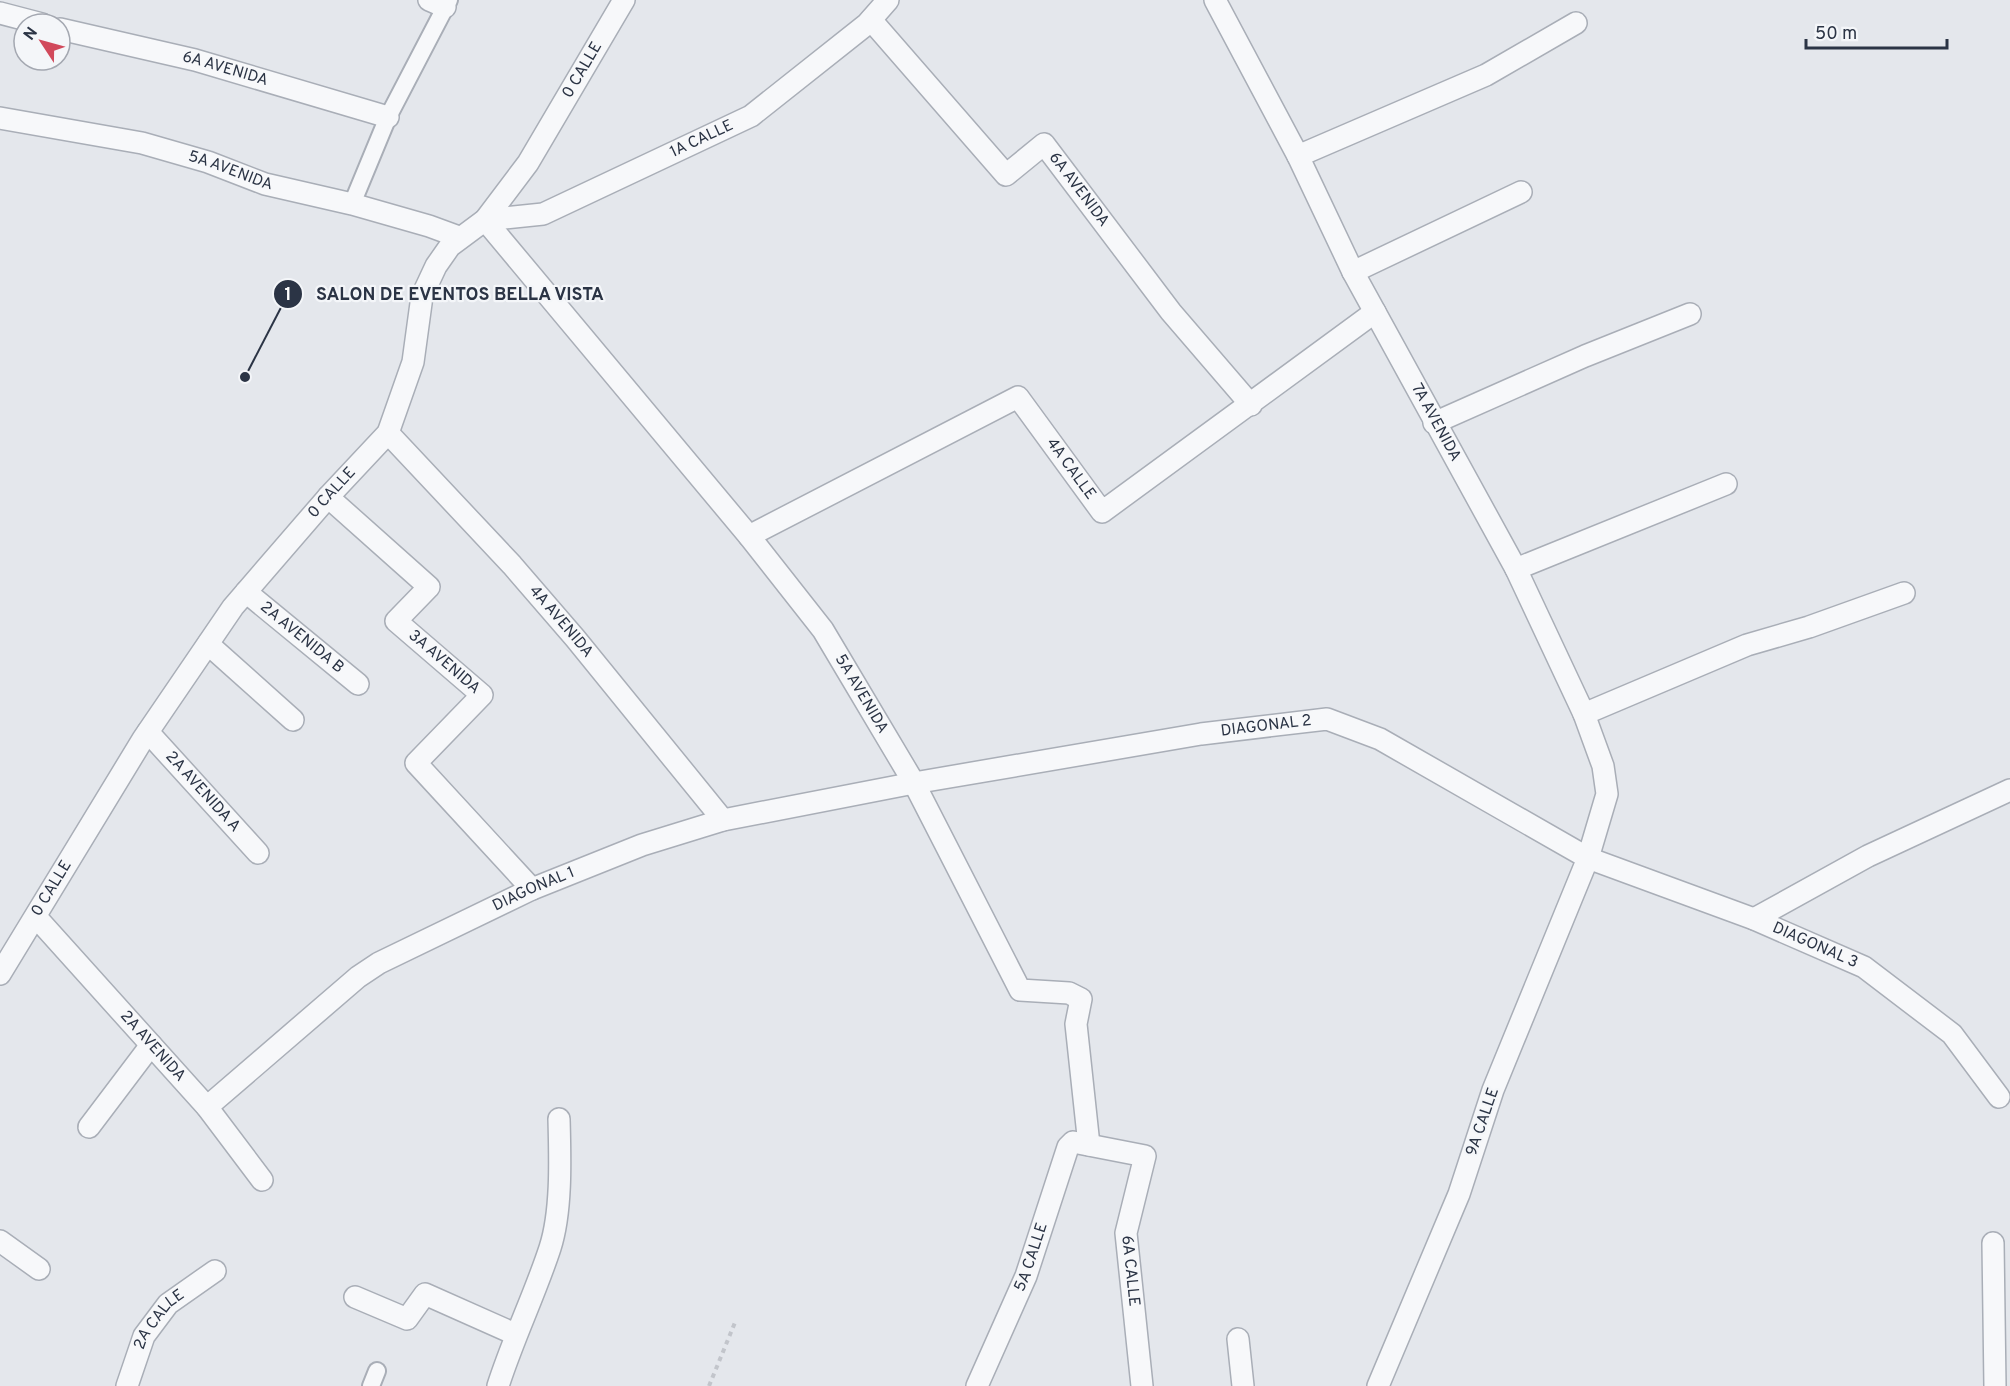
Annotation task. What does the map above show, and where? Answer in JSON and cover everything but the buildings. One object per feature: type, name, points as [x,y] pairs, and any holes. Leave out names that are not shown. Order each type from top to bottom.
[{"type":"street","name":"0 CALLE","points":[[0,974],[148,732],[246,591],[328,497],[388,433],[413,362],[422,296],[436,266],[459,237],[485,220],[528,163],[624,0]]},
{"type":"street","name":"1A CALLE","points":[[485,220],[543,213],[751,116],[870,20],[888,0]]},
{"type":"street","name":"7A AVENIDA","points":[[1215,0],[1298,156],[1353,272],[1516,569],[1584,714],[1603,766],[1607,794],[1588,858]]},
{"type":"street","points":[[352,204],[388,117],[441,2]]},
{"type":"street","name":"6A AVENIDA","points":[[870,20],[1006,175],[1044,144],[1172,312],[1251,405]]},
{"type":"street","points":[[1298,156],[1486,75],[1576,23]]},
{"type":"street","name":"6A AVENIDA","points":[[72,31],[195,60],[388,117]]},
{"type":"street","name":"5A AVENIDA","points":[[0,118],[142,143],[208,162],[265,184],[352,204],[459,237]]},
{"type":"street","points":[[1353,272],[1521,192]]},
{"type":"street","name":"5A AVENIDA","points":[[485,220],[749,536],[823,630],[914,783],[1020,990],[1069,993],[1081,999],[1076,1024],[1089,1145]]},
{"type":"street","name":"4A CALLE","points":[[749,536],[1018,397],[1102,512],[1376,312]]},
{"type":"street","points":[[1434,423],[1585,356],[1690,314]]},
{"type":"street","name":"4A AVENIDA","points":[[388,433],[512,565],[575,638],[723,820]]},
{"type":"street","points":[[1516,569],[1726,484]]},
{"type":"street","name":"3A AVENIDA","points":[[328,497],[429,587],[396,621],[482,695],[416,763],[532,889]]},
{"type":"street","name":"2A AVENIDA B","points":[[246,591],[358,684]]},
{"type":"street","points":[[1584,714],[1747,645],[1809,627],[1904,593]]},
{"type":"street","points":[[208,644],[292,720]]},
{"type":"street","name":"DIAGONAL 2","points":[[914,783],[1201,734],[1327,719],[1380,739],[1588,858]]},
{"type":"street","name":"2A AVENIDA A","points":[[148,732],[258,853]]},
{"type":"street","name":"DIAGONAL 1","points":[[207,1107],[358,977],[437,933],[532,889],[642,845],[723,820],[914,783]]},
{"type":"street","points":[[1754,919],[1868,856],[2010,790]]},
{"type":"street","name":"DIAGONAL 3","points":[[1588,858],[1754,919],[1864,967],[1952,1034],[1999,1097]]},
{"type":"street","name":"9A CALLE","points":[[1378,1386],[1459,1194],[1493,1090],[1588,858]]},
{"type":"street","name":"2A AVENIDA","points":[[36,917],[207,1107],[262,1180]]},
{"type":"street","points":[[88,1127],[151,1045]]},
{"type":"street","points":[[498,1386],[515,1334],[550,1247],[554,1230],[560,1166],[559,1119]]},
{"type":"street","name":"5A CALLE","points":[[977,1386],[1026,1276],[1068,1147],[1073,1142],[1089,1145]]},
{"type":"street","name":"6A CALLE","points":[[1089,1145],[1142,1153],[1146,1159],[1126,1233],[1142,1386]]},
{"type":"street","points":[[0,1241],[39,1269]]},
{"type":"street","points":[[1993,1244],[1995,1386]]},
{"type":"street","name":"2A CALLE","points":[[127,1386],[144,1336],[168,1304],[215,1271]]},
{"type":"street","points":[[355,1297],[407,1319],[425,1294],[515,1334]]},
{"type":"street","points":[[1238,1339],[1243,1386]]},
{"type":"path","points":[[709,1386],[736,1320]]},
{"type":"place","name":"SALON DE EVENTOS BELLA VISTA","points":[[245,377]]}]
